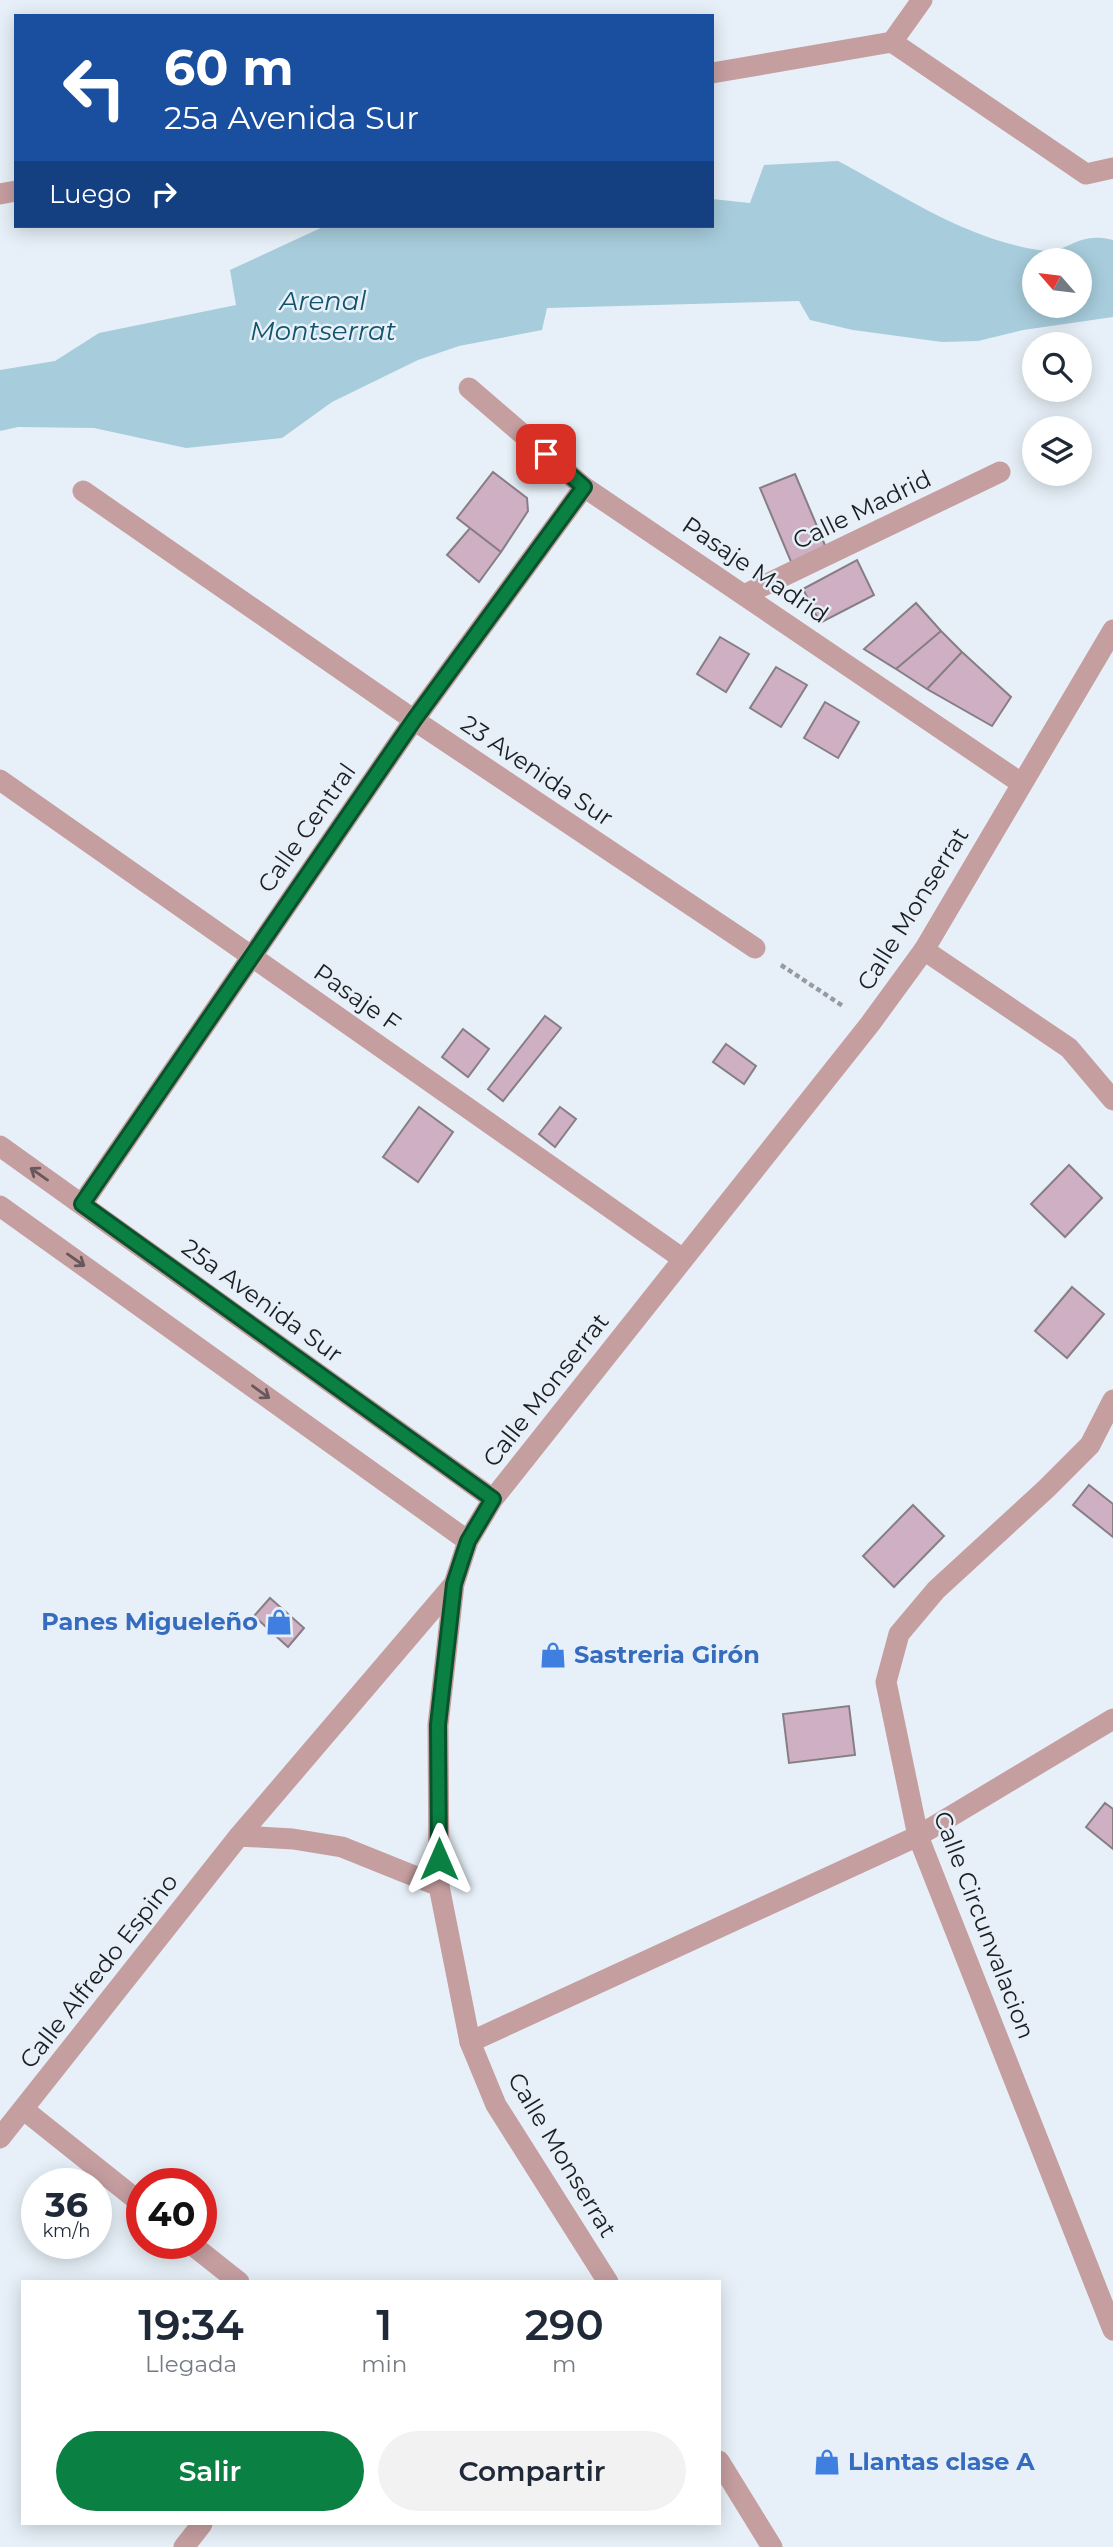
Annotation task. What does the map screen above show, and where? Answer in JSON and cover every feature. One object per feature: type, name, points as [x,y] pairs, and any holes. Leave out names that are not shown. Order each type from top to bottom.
[{"type":"street","points":[[892,42],[922,0]]},
{"type":"street","points":[[714,73],[892,42],[1086,174],[1113,168]]},
{"type":"street","name":"Pasaje Madrid","points":[[469,388],[584,487],[746,594],[1021,783]]},
{"type":"street","name":"Calle Madrid","points":[[746,594],[1000,472]]},
{"type":"street","name":"Calle Central","points":[[82,1204],[250,955],[414,720],[584,487]]},
{"type":"street","name":"23 Avenida Sur","points":[[83,491],[414,720],[755,948]]},
{"type":"street","name":"Calle Monserrat","points":[[607,2280],[496,2105],[470,2042],[439,1885],[438,1725],[454,1584],[468,1541],[493,1499],[870,1024],[924,950],[1113,630]]},
{"type":"street","name":"Pasaje F","points":[[0,780],[683,1259]]},
{"type":"street","points":[[924,950],[1069,1048],[1113,1100]]},
{"type":"street","name":"25a Avenida Sur","points":[[0,1146],[493,1499]]},
{"type":"street","points":[[0,1206],[468,1541]]},
{"type":"street","name":"Calle Circunvalacion","points":[[1113,1399],[1090,1445],[936,1590],[899,1634],[886,1682],[918,1836],[1113,2330]]},
{"type":"street","name":"Calle Alfredo Espino","points":[[0,2138],[239,1836],[454,1584]]},
{"type":"street","points":[[470,2042],[918,1836],[1113,1719]]},
{"type":"street","points":[[239,1836],[293,1839],[342,1847],[439,1885]]},
{"type":"street","points":[[23,2109],[126,2191]]},
{"type":"street","points":[[210,2259],[236,2280]]},
{"type":"street","points":[[721,2464],[772,2547]]},
{"type":"street","points":[[184,2547],[201,2525]]},
{"type":"path","points":[[755,948],[870,1024]]},
{"type":"water","name":"Arenal Montserrat","points":[[838,161],[964,228],[1029,248],[1022,248],[1022,318],[1092,318],[1092,248],[1062,248],[1091,238],[1113,240],[1113,317],[1023,330],[978,341],[942,342],[853,330],[810,320],[799,301],[547,308],[542,330],[459,346],[418,360],[332,402],[282,438],[186,448],[94,428],[18,427],[0,431],[0,370],[55,361],[99,333],[236,305],[230,270],[321,228],[714,228],[714,199],[750,203],[764,165]]},
{"type":"building","points":[[493,472],[527,498],[528,511],[501,552],[457,518]]},
{"type":"building","points":[[795,474],[827,550],[792,564],[760,488]]},
{"type":"building","points":[[470,528],[501,552],[479,582],[447,555]]},
{"type":"building","points":[[857,560],[874,595],[820,623],[803,589]]},
{"type":"building","points":[[916,603],[941,631],[896,669],[864,649]]},
{"type":"building","points":[[941,631],[962,652],[927,689],[896,669]]},
{"type":"building","points":[[720,637],[749,654],[726,692],[697,674]]},
{"type":"building","points":[[962,652],[1011,697],[992,726],[927,689]]},
{"type":"building","points":[[776,667],[807,685],[781,727],[750,708]]},
{"type":"building","points":[[825,702],[859,722],[838,758],[804,738]]},
{"type":"building","points":[[545,1016],[561,1028],[503,1101],[488,1089]]},
{"type":"building","points":[[463,1029],[489,1049],[468,1077],[442,1057]]},
{"type":"building","points":[[726,1044],[756,1066],[744,1084],[713,1062]]},
{"type":"building","points":[[419,1107],[453,1132],[418,1182],[383,1157]]},
{"type":"building","points":[[560,1107],[576,1119],[555,1147],[539,1134]]},
{"type":"building","points":[[1069,1165],[1102,1198],[1065,1237],[1031,1204]]},
{"type":"building","points":[[1072,1287],[1104,1314],[1067,1358],[1035,1331]]},
{"type":"building","points":[[1089,1485],[1113,1504],[1113,1537],[1073,1505]]},
{"type":"building","points":[[913,1505],[944,1536],[894,1587],[863,1556]]},
{"type":"building","name":"Panes Migueleño","points":[[270,1598],[304,1628],[288,1647],[254,1616]]},
{"type":"building","points":[[849,1706],[855,1755],[789,1763],[783,1714]]},
{"type":"building","points":[[1105,1803],[1113,1809],[1113,1849],[1086,1827]]},
{"type":"place","name":"Panes Migueleño","points":[[279,1622]]},
{"type":"place","name":"Sastreria Girón","points":[[553,1655]]},
{"type":"place","name":"Llantas clase A","points":[[827,2462]]},
{"type":"route","points":[[439,1859],[438,1725],[454,1584],[468,1541],[493,1499],[82,1204],[250,955],[414,720],[584,487],[546,454]]}]
